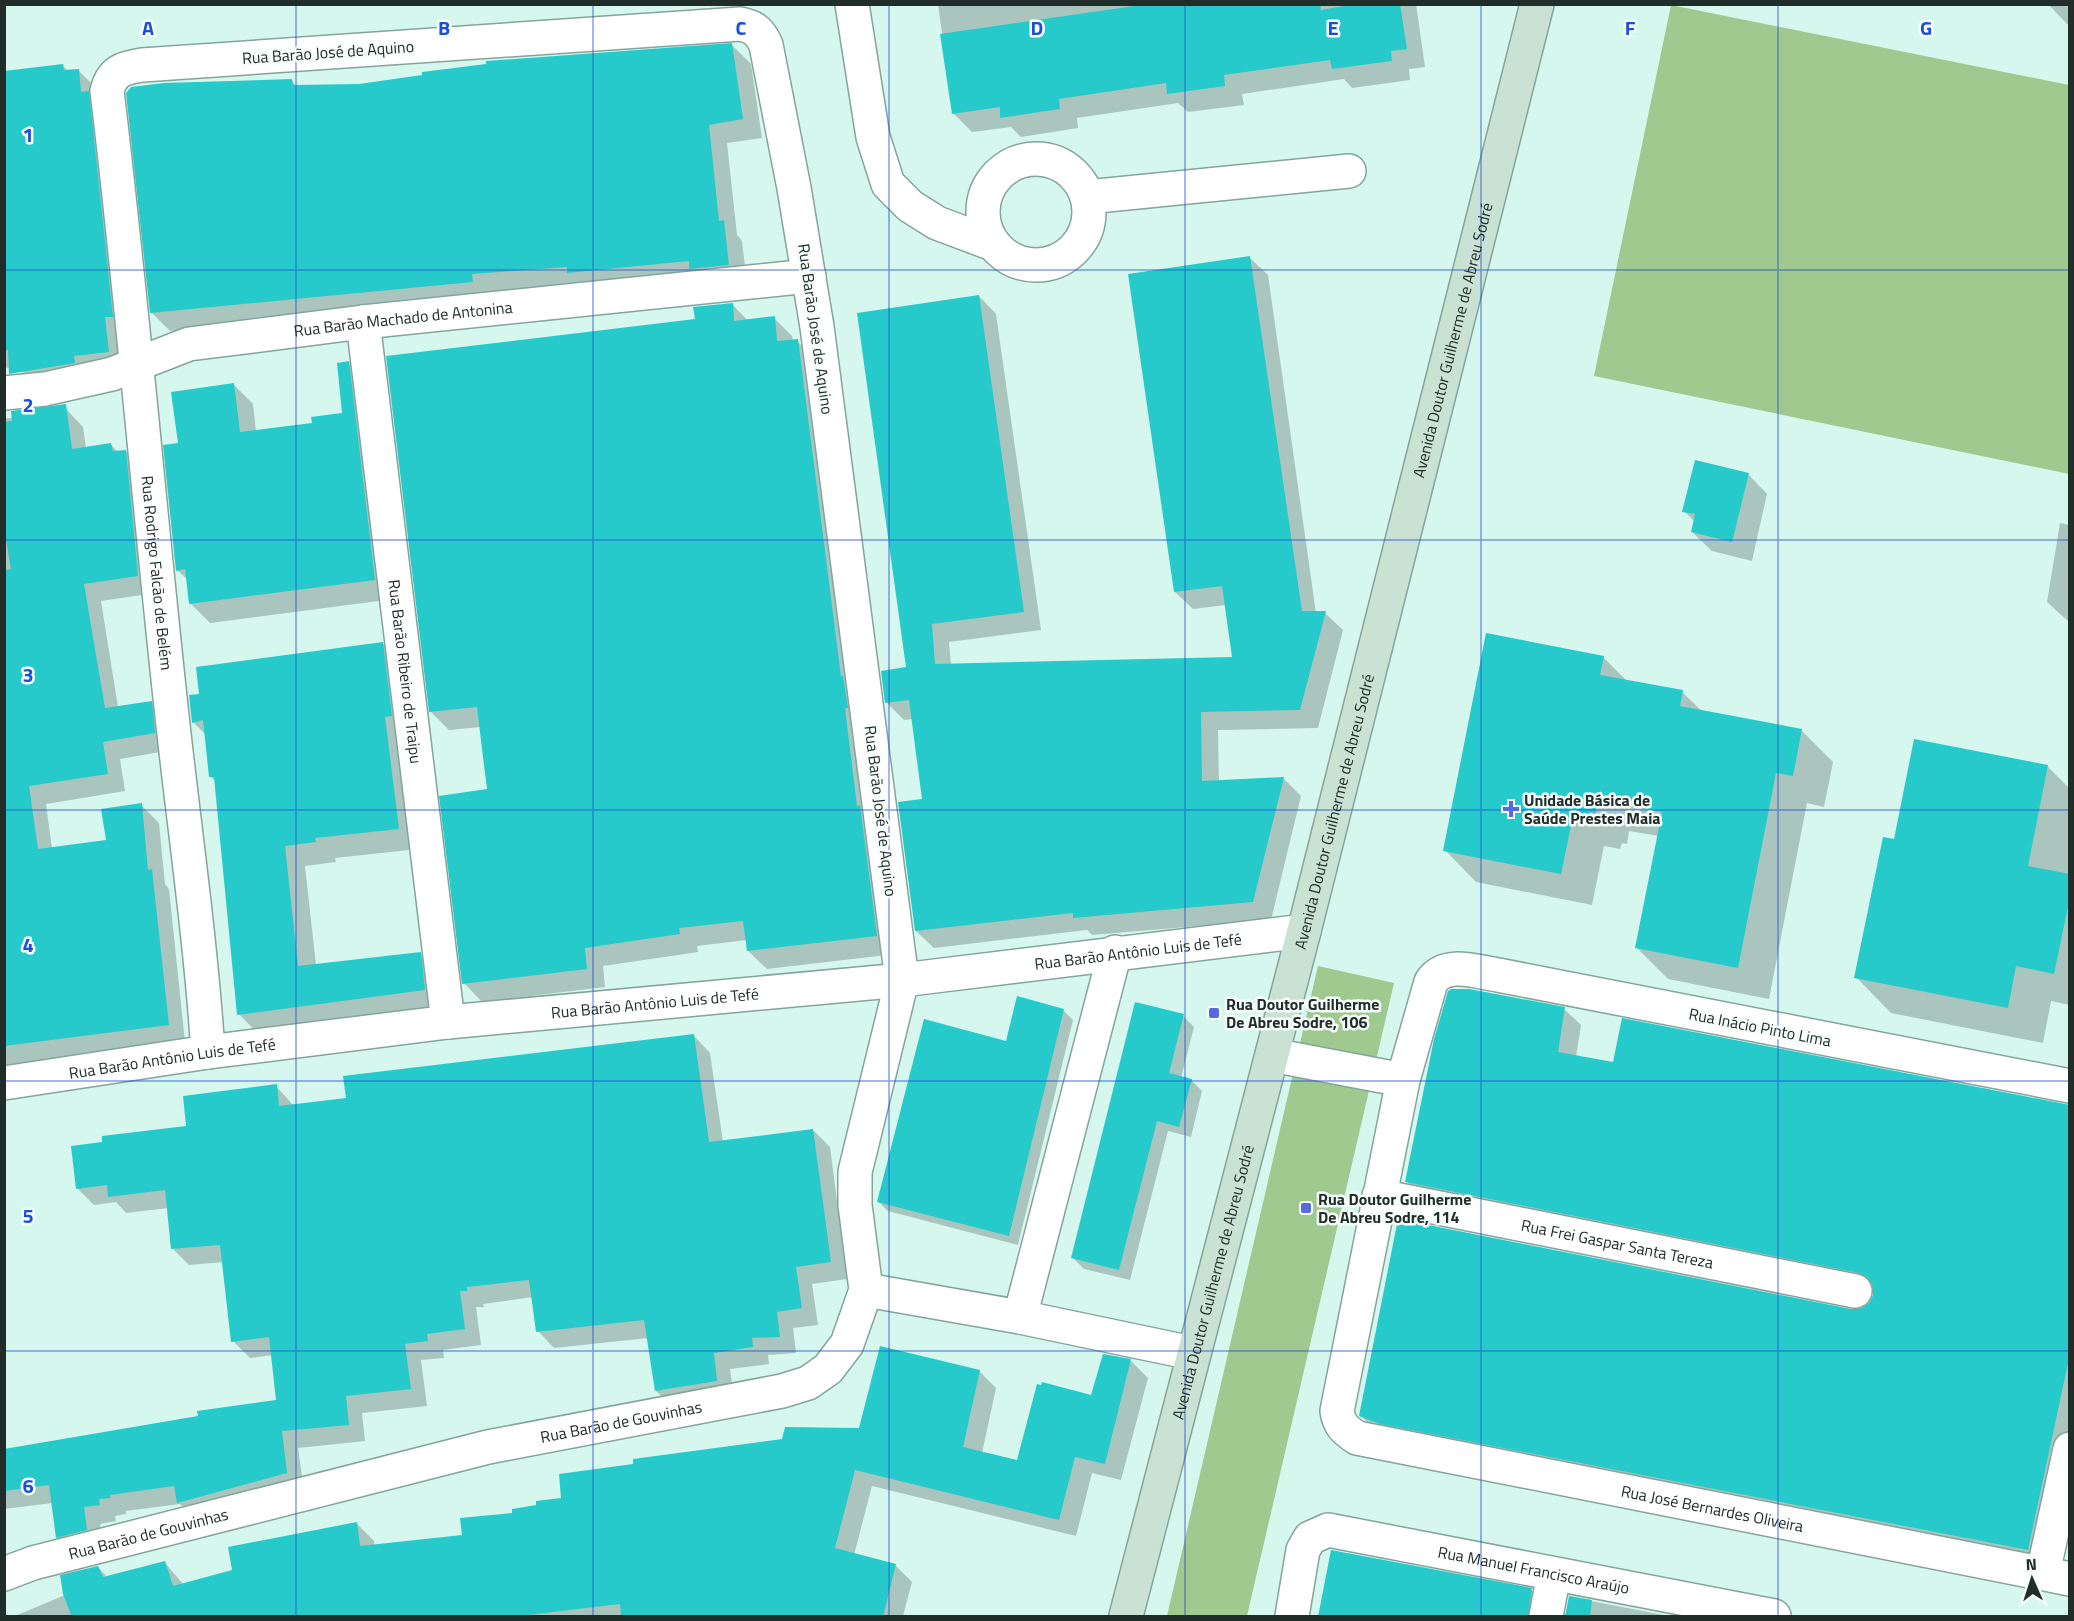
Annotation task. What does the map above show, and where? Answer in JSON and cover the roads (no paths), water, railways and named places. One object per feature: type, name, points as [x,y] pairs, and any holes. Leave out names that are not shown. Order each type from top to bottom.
[{"type":"street","points":[[852,4],[873,137],[888,184],[910,206],[937,223],[993,244]]},
{"type":"street","name":"Avenida Doutor Guilherme de Abreu Sodré","points":[[1126,1617],[1192,1353],[1304,931],[1537,4]]},
{"type":"street","name":"Rua Barão José de Aquino","points":[[107,91],[115,73],[124,68],[142,65],[740,24],[752,27],[760,33],[766,45],[809,276],[902,981],[855,1172],[855,1206],[866,1290]]},
{"type":"street","name":"Rua Rodrigo Falcão de Belém","points":[[107,91],[174,734],[201,950],[208,1052]]},
{"type":"street","points":[[1047,160],[1061,165],[1082,184],[1087,197],[1089,210],[1084,235],[1077,246],[1055,261],[1028,265],[1003,254],[993,244],[982,218],[983,203],[994,178],[1018,161],[1047,160]]},
{"type":"street","points":[[1087,197],[1348,171]]},
{"type":"street","name":"Rua Barão Machado de Antonina","points":[[4,393],[45,389],[112,374],[189,344],[363,322],[809,276]]},
{"type":"street","name":"Rua Barão Ribeiro de Traipu","points":[[363,322],[448,1022]]},
{"type":"street","name":"Rua Barão Antônio Luis de Tefé","points":[[4,1083],[208,1052],[448,1022],[782,989],[902,981],[1115,952],[1304,931]]},
{"type":"street","points":[[1020,1317],[1115,952]]},
{"type":"street","name":"Rua Inácio Pinto Lima","points":[[1403,1080],[1431,982],[1436,974],[1451,969],[1498,975],[2070,1086]]},
{"type":"street","points":[[1272,1055],[1403,1080],[1379,1196]]},
{"type":"street","name":"Rua Frei Gaspar Santa Tereza","points":[[1379,1196],[1855,1291]]},
{"type":"street","name":"Rua José Bernardes Oliveira","points":[[1379,1196],[1337,1411],[1339,1422],[1344,1430],[1356,1438],[2056,1576]]},
{"type":"street","points":[[866,1290],[1020,1317],[1192,1353]]},
{"type":"street","name":"Rua Barão de Gouvinhas","points":[[4,1574],[33,1563],[488,1447],[782,1391],[799,1385],[828,1369],[847,1344],[866,1290]]},
{"type":"street","points":[[2056,1576],[2070,1449]]},
{"type":"street","name":"Rua Manuel Francisco Araújo","points":[[1292,1617],[1303,1550],[1310,1538],[1328,1530],[1774,1617]]},
{"type":"street","points":[[1546,1617],[1554,1574]]},
{"type":"place","name":"Unidade Básica de Saúde Prestes Maia","points":[[1511,809]]},
{"type":"place","name":"Rua Doutor Guilherme De Abreu Sodre, 106","points":[[1214,1013]]},
{"type":"place","name":"Rua Doutor Guilherme De Abreu Sodre, 114","points":[[1306,1208]]}]
